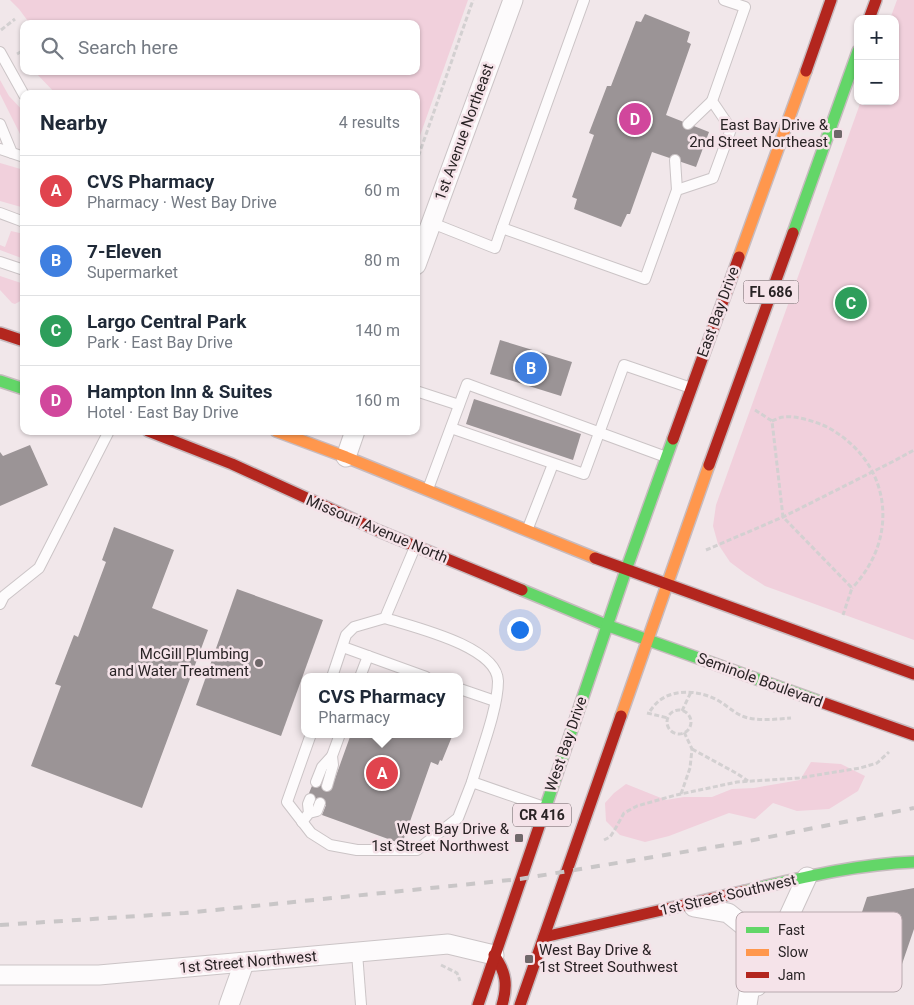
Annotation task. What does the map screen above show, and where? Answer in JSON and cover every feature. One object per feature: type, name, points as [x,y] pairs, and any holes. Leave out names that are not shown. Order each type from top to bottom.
[{"type":"main road","name":"East Bay Drive","points":[[606,625],[831,0]]},
{"type":"main road","points":[[870,15],[876,0]]},
{"type":"main road","name":"FL 686","points":[[647,639],[855,60]]},
{"type":"main road","points":[[0,333],[20,339]]},
{"type":"main road","points":[[0,381],[20,388]]},
{"type":"main road","name":"Missouri Avenue North","points":[[158,435],[232,464],[415,546],[606,625]]},
{"type":"main road","points":[[291,435],[626,570],[667,583],[914,674]]},
{"type":"main road","name":"Seminole Boulevard","points":[[606,625],[914,735]]},
{"type":"main road","name":"West Bay Drive","points":[[478,1005],[606,625]]},
{"type":"main road","name":"CR 416","points":[[520,1005],[647,639]]},
{"type":"main road","name":"1st Street Southwest","points":[[544,937],[807,877],[882,863],[914,862]]},
{"type":"main road","points":[[494,954],[502,965],[507,978],[507,991],[502,1005]]},
{"type":"street","name":"1st Avenue Northeast","points":[[420,254],[513,0]]},
{"type":"street","points":[[346,457],[354,435]]},
{"type":"street","points":[[791,912],[807,877]]},
{"type":"street","points":[[683,906],[728,913],[736,919]]},
{"type":"street","name":"1st Street Northwest","points":[[0,975],[99,975],[448,944],[494,954]]},
{"type":"street","points":[[229,1005],[244,963]]},
{"type":"street","points":[[748,1005],[750,992]]},
{"type":"street","points":[[748,1005],[754,992]]},
{"type":"lane","points":[[432,223],[495,248],[584,0]]},
{"type":"lane","points":[[688,124],[712,101],[745,7],[724,0]]},
{"type":"lane","points":[[0,52],[21,90]]},
{"type":"lane","points":[[677,190],[713,178],[731,129],[712,101]]},
{"type":"lane","points":[[0,124],[12,153]]},
{"type":"lane","points":[[0,149],[20,156]]},
{"type":"lane","points":[[502,228],[645,279],[677,190],[676,160]]},
{"type":"lane","points":[[0,214],[20,221]]},
{"type":"lane","points":[[0,262],[20,269]]},
{"type":"lane","points":[[451,428],[584,474],[624,365],[691,388]]},
{"type":"lane","points":[[428,490],[467,384],[666,457]]},
{"type":"lane","points":[[420,392],[459,405]]},
{"type":"lane","points":[[0,604],[4,596],[39,568],[107,435]]},
{"type":"lane","points":[[526,531],[553,464]]},
{"type":"lane","points":[[385,618],[415,546]]},
{"type":"lane","points":[[311,738],[287,802],[311,833],[330,845],[357,850],[417,850],[458,818],[472,782],[495,701],[498,679],[491,663],[460,642],[385,618],[354,627],[346,635],[333,673]]},
{"type":"lane","points":[[343,647],[415,673]]},
{"type":"lane","points":[[362,673],[368,656]]},
{"type":"lane","points":[[463,690],[495,701]]},
{"type":"lane","points":[[316,782],[322,767],[332,756],[339,738]]},
{"type":"lane","points":[[327,786],[333,765],[332,756]]},
{"type":"lane","points":[[472,782],[544,807]]},
{"type":"lane","points":[[309,813],[308,804],[310,799]]},
{"type":"lane","points":[[302,822],[309,813],[317,811],[320,803]]},
{"type":"lane","points":[[357,953],[361,1005]]},
{"type":"path","points":[[420,152],[473,0]]},
{"type":"path","points":[[1,30],[15,19]]},
{"type":"path","points":[[754,409],[772,421],[783,517],[852,588]]},
{"type":"path","points":[[772,421],[783,417],[818,423],[841,434],[857,449],[873,471],[880,487],[882,523],[872,559],[864,575],[852,588],[843,615]]},
{"type":"path","points":[[703,551],[783,517],[894,462],[914,450]]},
{"type":"path","points":[[682,711],[691,692]]},
{"type":"path","points":[[643,720],[660,700],[675,693],[691,692],[705,694],[736,714],[749,718],[763,720],[795,718]]},
{"type":"path","points":[[682,711],[686,712],[690,717],[690,724],[688,730],[675,733],[670,730],[667,723],[668,718],[673,712],[682,711]]},
{"type":"path","points":[[648,713],[668,718]]},
{"type":"path","points":[[681,794],[690,768],[692,749],[684,732]]},
{"type":"path","points":[[881,748],[898,754]]},
{"type":"path","points":[[692,749],[748,781]]},
{"type":"path","points":[[599,838],[604,840],[610,837],[624,813],[637,806],[737,782],[799,778],[860,768],[877,763],[889,752]]},
{"type":"path","points":[[437,963],[457,973],[462,986]]},
{"type":"shaded area","points":[[10,0],[468,0],[420,136],[420,90],[52,90],[38,75],[420,75],[420,20],[27,20]]},
{"type":"shaded area","points":[[897,0],[914,0],[914,640],[765,586],[730,562],[718,544],[713,526],[716,505],[860,105],[899,105],[899,15],[891,15]]},
{"type":"shaded area","points":[[0,80],[9,96],[20,108],[20,134],[0,94]]},
{"type":"shaded area","points":[[0,163],[20,169],[20,207],[0,201]]},
{"type":"shaded area","points":[[11,231],[20,233],[20,258],[0,250],[0,245],[5,247]]},
{"type":"shaded area","points":[[0,276],[20,283],[20,301],[15,304],[12,303],[0,290]]},
{"type":"shaded area","points":[[811,762],[841,764],[865,776],[858,791],[829,809],[797,811],[773,803],[755,819],[729,813],[669,836],[645,842],[620,835],[606,821],[605,803],[626,784],[666,800],[684,797],[712,797],[732,789],[754,788],[800,780]]},
{"type":"building","points":[[645,14],[690,32],[687,42],[691,44],[666,115],[709,132],[696,167],[652,152],[630,214],[627,214],[621,227],[574,209],[577,199],[572,197],[594,135],[589,133],[607,86],[611,86],[636,21],[641,22]]},
{"type":"building","points":[[500,340],[572,362],[561,396],[490,374]]},
{"type":"building","points":[[474,399],[581,434],[573,460],[466,424]]},
{"type":"building","points":[[30,445],[48,485],[0,506],[0,452],[3,456]]},
{"type":"building","points":[[114,527],[174,550],[152,608],[208,630],[142,808],[31,766],[61,686],[55,684],[74,635],[78,637],[106,562],[102,560]]},
{"type":"building","name":"McGill Plumbing and Water Treatment","points":[[237,589],[323,620],[304,673],[301,673],[301,681],[281,736],[196,705]]},
{"type":"building","points":[[350,738],[451,738],[442,761],[440,760],[438,765],[431,762],[402,844],[322,815],[326,805],[307,798],[314,781],[332,787]]},
{"type":"building","points":[[914,888],[914,929],[902,964],[902,912],[862,912],[867,897]]},
{"type":"railway","points":[[0,925],[185,913],[520,879],[744,842],[914,808]]},
{"type":"traffic: fast","points":[[793,233],[855,60]]},
{"type":"traffic: fast","points":[[0,381],[20,388]]},
{"type":"traffic: fast","points":[[545,809],[626,570],[673,439]]},
{"type":"traffic: fast","points":[[522,590],[606,625],[821,702]]},
{"type":"traffic: fast","points":[[745,891],[850,869],[914,862]]},
{"type":"traffic: slow","points":[[739,257],[806,71]]},
{"type":"traffic: slow","points":[[287,435],[346,457],[595,558]]},
{"type":"traffic: slow","points":[[621,716],[709,465]]},
{"type":"traffic: jam","points":[[806,71],[831,0]]},
{"type":"traffic: jam","points":[[870,15],[876,0]]},
{"type":"traffic: jam","points":[[709,465],[793,233]]},
{"type":"traffic: jam","points":[[673,439],[739,257]]},
{"type":"traffic: jam","points":[[0,333],[20,340]]},
{"type":"traffic: jam","points":[[158,435],[232,464],[379,531],[522,590]]},
{"type":"traffic: jam","points":[[595,558],[914,674]]},
{"type":"traffic: jam","points":[[821,702],[914,735]]},
{"type":"traffic: jam","points":[[520,1005],[621,716]]},
{"type":"traffic: jam","points":[[478,1005],[545,809]]},
{"type":"traffic: jam","points":[[544,937],[745,891]]},
{"type":"traffic: jam","points":[[494,955],[505,979],[502,1005]]},
{"type":"place","name":"Hampton Inn & Suites","points":[[635,119]]},
{"type":"place","name":"East Bay Drive & 2nd Street Northeast","points":[[838,134]]},
{"type":"place","name":"Largo Central Park","points":[[851,303]]},
{"type":"place","name":"7-Eleven","points":[[531,368]]},
{"type":"place","name":"McGill Plumbing and Water Treatment","points":[[259,663]]},
{"type":"place","name":"CVS Pharmacy","points":[[382,773]]},
{"type":"place","name":"West Bay Drive & 1st Street Northwest","points":[[519,838]]},
{"type":"place","name":"West Bay Drive & 1st Street Southwest","points":[[529,959]]}]
